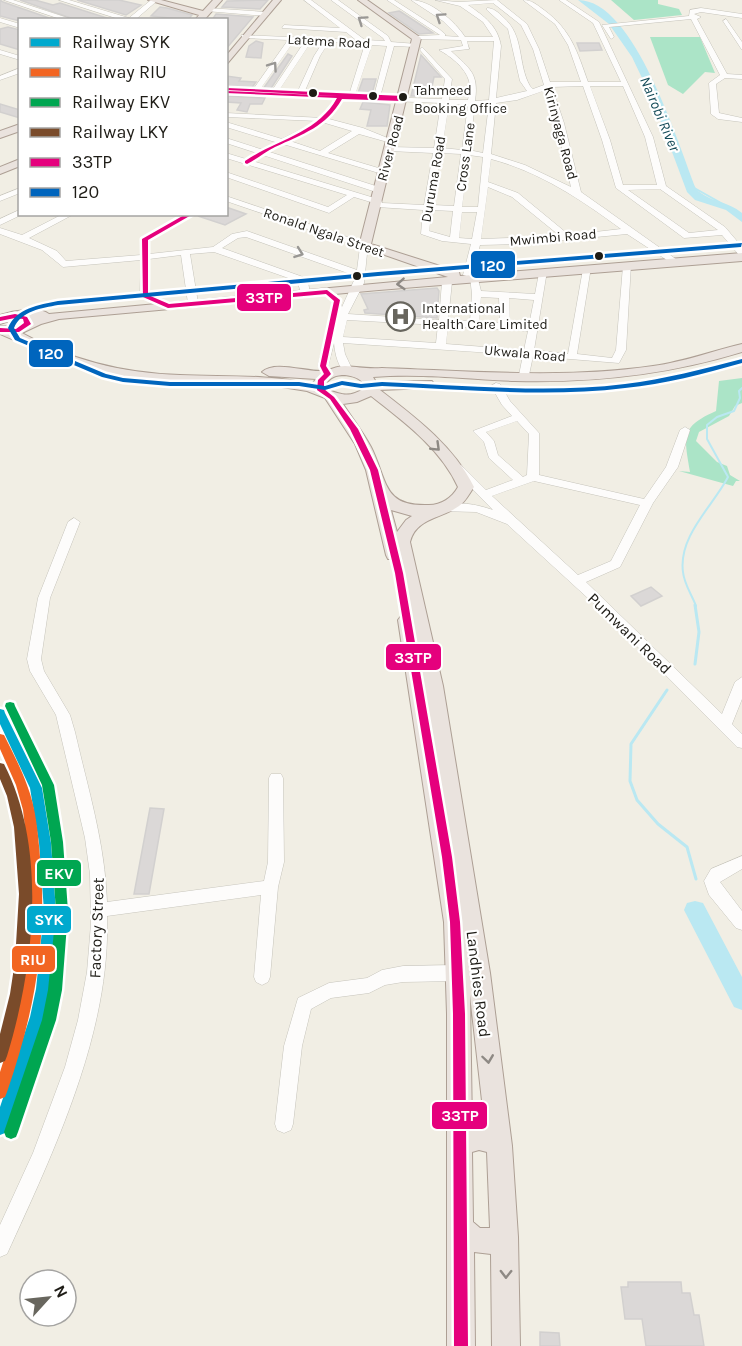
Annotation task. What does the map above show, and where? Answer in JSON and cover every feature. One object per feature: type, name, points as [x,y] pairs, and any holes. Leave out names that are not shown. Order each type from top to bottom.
[{"type":"main road","points":[[161,0],[202,14]]},
{"type":"main road","points":[[202,14],[212,0]]},
{"type":"main road","points":[[202,14],[218,0]]},
{"type":"main road","points":[[228,59],[272,0]]},
{"type":"main road","points":[[263,14],[277,0]]},
{"type":"main road","points":[[362,0],[417,45]]},
{"type":"main road","points":[[150,1],[202,14]]},
{"type":"main road","points":[[228,53],[246,36]]},
{"type":"main road","name":"River Road","points":[[365,246],[377,203],[382,172],[417,45]]},
{"type":"main road","points":[[0,134],[18,127]]},
{"type":"main road","points":[[0,171],[18,163]]},
{"type":"main road","points":[[0,176],[18,169]]},
{"type":"main road","name":"Ronald Ngala Street","points":[[365,246],[448,278]]},
{"type":"main road","points":[[471,277],[654,257],[673,260],[742,254]]},
{"type":"main road","points":[[10,323],[59,315],[422,283],[448,278],[628,266],[654,257]]},
{"type":"main road","points":[[421,266],[430,274],[428,280],[422,283]]},
{"type":"main road","points":[[10,323],[125,306],[139,302],[146,296],[168,306]]},
{"type":"main road","points":[[10,323],[91,358],[124,368],[170,372],[300,372],[327,375],[382,372],[594,376],[654,372],[742,348]]},
{"type":"main road","points":[[10,323],[26,341],[104,371],[167,379],[294,385],[350,400],[358,398],[371,388],[406,385],[564,387],[630,383],[666,378],[742,356]]},
{"type":"main road","points":[[355,373],[367,377],[371,388],[456,466]]},
{"type":"main road","points":[[327,375],[318,385],[362,444],[374,470],[391,536],[415,663],[448,868],[455,922],[457,973],[461,1346]]},
{"type":"main road","points":[[393,407],[391,394],[406,385]]},
{"type":"main road","name":"Landhies Road","points":[[456,466],[466,487],[458,500],[408,525],[402,532],[402,542],[434,686],[479,973],[497,1119],[505,1237],[506,1346]]},
{"type":"main road","points":[[377,486],[386,499],[404,511],[418,512],[444,508]]},
{"type":"main road","points":[[458,1144],[479,1138],[497,1141]]},
{"type":"main road","points":[[461,1229],[471,1239],[479,1241],[498,1240],[505,1237]]},
{"type":"street","points":[[0,7],[14,1],[25,0]]},
{"type":"street","points":[[62,0],[125,18]]},
{"type":"street","points":[[307,0],[348,30],[369,42],[352,95]]},
{"type":"street","points":[[334,0],[386,37],[390,43],[377,96]]},
{"type":"street","points":[[390,0],[437,30],[443,35],[441,38]]},
{"type":"street","points":[[414,0],[454,27],[463,38],[466,49],[446,50],[417,45]]},
{"type":"street","points":[[438,0],[462,4],[494,1]]},
{"type":"street","points":[[526,0],[560,26],[571,45],[606,140],[620,188],[687,236],[725,232]]},
{"type":"street","points":[[562,0],[596,22],[655,152],[662,187]]},
{"type":"street","points":[[14,1],[65,18]]},
{"type":"street","points":[[130,18],[150,1]]},
{"type":"street","name":"Kirinyaga Road","points":[[494,1],[527,28],[548,85],[564,168],[577,193],[629,231],[654,257]]},
{"type":"street","points":[[462,4],[486,20],[497,39],[487,156],[471,277],[477,294],[474,325]]},
{"type":"street","points":[[237,12],[243,6]]},
{"type":"street","points":[[489,9],[511,28],[519,52],[524,84],[532,92]]},
{"type":"street","points":[[691,16],[692,11],[701,9],[742,16]]},
{"type":"street","points":[[202,14],[237,12],[263,14]]},
{"type":"street","points":[[612,53],[612,40],[605,25],[691,16],[742,23]]},
{"type":"street","points":[[691,16],[703,32],[724,75]]},
{"type":"street","points":[[0,20],[18,25]]},
{"type":"street","points":[[726,21],[742,48]]},
{"type":"street","points":[[284,27],[348,30]]},
{"type":"street","name":"Latema Road","points":[[246,36],[417,45]]},
{"type":"street","name":"Latema Road","points":[[246,36],[343,41]]},
{"type":"street","points":[[417,45],[441,38],[497,39]]},
{"type":"street","points":[[255,92],[292,39]]},
{"type":"street","points":[[274,93],[309,40]]},
{"type":"street","points":[[301,93],[317,56],[327,41]]},
{"type":"street","name":"Duruma Road","points":[[417,45],[450,79],[424,232],[476,244]]},
{"type":"street","name":"Cross Lane","points":[[446,50],[474,79],[453,240]]},
{"type":"street","points":[[0,51],[18,56]]},
{"type":"street","points":[[0,78],[18,71]]},
{"type":"street","points":[[742,77],[724,75],[712,82],[715,114],[742,120]]},
{"type":"street","points":[[301,93],[492,101],[532,92],[548,85],[626,84]]},
{"type":"street","points":[[228,90],[403,98]]},
{"type":"street","points":[[228,182],[237,178],[262,151],[324,120],[338,108],[341,96]]},
{"type":"street","points":[[228,115],[324,120],[360,130],[390,145],[487,156],[534,171],[577,193]]},
{"type":"street","points":[[228,125],[382,172]]},
{"type":"street","points":[[320,154],[360,130]]},
{"type":"street","points":[[228,141],[336,174],[379,190]]},
{"type":"street","points":[[228,156],[377,203],[481,210]]},
{"type":"street","points":[[317,184],[351,163]]},
{"type":"street","points":[[534,171],[564,168]]},
{"type":"street","points":[[228,175],[329,210],[352,195]]},
{"type":"street","points":[[484,183],[515,195],[566,236]]},
{"type":"street","points":[[620,188],[662,187],[725,232],[742,254]]},
{"type":"street","points":[[0,199],[18,191]]},
{"type":"street","name":"Ronald Ngala Street","points":[[228,199],[365,246]]},
{"type":"street","points":[[0,222],[18,214]]},
{"type":"street","points":[[21,238],[66,216]]},
{"type":"street","points":[[146,296],[147,237],[188,216]]},
{"type":"street","points":[[0,231],[55,254],[63,264],[215,249],[300,279],[303,282],[305,294]]},
{"type":"street","name":"Mwimbi Road","points":[[476,244],[629,231]]},
{"type":"street","points":[[215,249],[235,236],[244,234],[361,275]]},
{"type":"street","name":"River Road","points":[[338,340],[349,299],[361,275],[365,246]]},
{"type":"street","points":[[185,252],[193,303]]},
{"type":"street","name":"Ukwala Road","points":[[338,340],[528,352],[612,362],[616,360],[621,350],[628,266]]},
{"type":"street","points":[[572,357],[588,269]]},
{"type":"street","points":[[524,375],[544,273]]},
{"type":"street","points":[[441,347],[448,278]]},
{"type":"street","points":[[327,292],[334,296],[338,305],[323,366],[327,375]]},
{"type":"street","points":[[477,294],[539,297]]},
{"type":"street","points":[[504,296],[505,326]]},
{"type":"street","points":[[343,317],[534,328]]},
{"type":"street","points":[[338,340],[340,354],[355,373]]},
{"type":"street","points":[[496,386],[506,403],[534,433],[527,479]]},
{"type":"street","points":[[520,417],[478,431],[489,441],[493,456],[527,479],[647,503]]},
{"type":"street","points":[[576,581],[616,564],[647,503],[672,467],[685,429]]},
{"type":"street","points":[[456,466],[516,526]]},
{"type":"street","points":[[486,494],[527,479]]},
{"type":"street","points":[[444,508],[484,509],[516,526]]},
{"type":"street","name":"Pumwani Road","points":[[516,526],[725,724],[742,743]]},
{"type":"street","name":"Factory Street","points":[[0,1247],[57,1114],[90,1014],[96,975],[100,910],[98,872],[93,842],[63,715],[37,671],[34,658],[44,598],[71,529]]},
{"type":"street","points":[[725,724],[741,690]]},
{"type":"street","points":[[262,977],[270,887],[276,862],[276,778]]},
{"type":"street","points":[[742,862],[717,874],[712,881],[715,890],[742,923]]},
{"type":"street","points":[[100,910],[270,887]]},
{"type":"street","points":[[284,1124],[293,1046],[304,1004],[329,991],[369,985],[382,978],[403,974],[457,973]]},
{"type":"green space","points":[[611,0],[658,0],[658,4],[679,9],[682,15],[634,20]]},
{"type":"green space","points":[[650,37],[700,37],[715,73],[705,72],[683,94],[668,85]]},
{"type":"green space","points":[[742,378],[742,403],[735,406],[729,416],[699,432],[696,441],[717,462],[727,466],[730,475],[740,481],[736,481],[733,486],[679,471],[690,472],[686,450],[687,434],[696,422],[716,411],[719,381]]},
{"type":"building","points":[[0,0],[49,18],[18,18],[18,20],[0,16]]},
{"type":"building","points":[[20,0],[35,0],[53,5],[60,3],[107,18],[70,18]]},
{"type":"building","points":[[77,0],[119,0],[141,5],[126,15]]},
{"type":"building","points":[[268,0],[260,9],[222,7],[227,1]]},
{"type":"building","points":[[160,7],[192,15],[190,18],[151,16]]},
{"type":"building","points":[[399,11],[433,33],[419,34],[389,13]]},
{"type":"building","points":[[216,14],[253,17],[228,47],[228,18],[213,18]]},
{"type":"building","points":[[8,27],[18,30],[18,49],[0,44],[0,29]]},
{"type":"building","points":[[256,41],[263,43],[261,58],[246,57],[249,46]]},
{"type":"building","points":[[577,43],[599,43],[602,50],[580,51]]},
{"type":"building","points":[[288,54],[292,56],[270,90],[263,89]]},
{"type":"building","points":[[421,55],[441,77],[434,77],[430,96],[411,96]]},
{"type":"building","points":[[228,76],[241,78],[239,81],[256,82],[251,89],[228,88]]},
{"type":"building","points":[[363,79],[376,79],[372,94],[358,93]]},
{"type":"building","points":[[228,96],[265,98],[262,104],[250,104],[247,112],[237,110],[241,103],[228,102]]},
{"type":"building","points":[[363,102],[390,105],[387,126],[367,126],[371,110],[360,109]]},
{"type":"building","points":[[0,104],[18,109],[18,117],[0,112]]},
{"type":"building","points":[[228,208],[246,214],[225,225],[198,216],[228,216]]},
{"type":"building","points":[[437,288],[439,291],[437,318],[365,313],[364,310],[368,309],[361,294]]},
{"type":"building","points":[[651,587],[662,596],[641,606],[631,596]]},
{"type":"building","points":[[150,808],[164,809],[149,894],[134,894]]},
{"type":"building","points":[[628,1282],[681,1282],[682,1293],[690,1293],[694,1315],[699,1315],[704,1346],[646,1346],[642,1319],[625,1319],[621,1287],[628,1287]]},
{"type":"building","points":[[540,1332],[559,1333],[560,1346],[540,1346]]},
{"type":"waterway","name":"Nairobi River","points":[[582,0],[612,22],[637,57],[658,101],[691,190],[699,198],[730,208],[742,219]]},
{"type":"waterway","points":[[689,185],[730,208]]},
{"type":"waterway","name":"Nairobi River","points":[[696,606],[686,585],[683,572],[686,546],[698,522],[728,477],[707,439],[707,425],[717,417],[734,411],[740,398],[739,391],[742,388]]},
{"type":"waterway","name":"Nairobi River","points":[[695,605],[699,632],[695,664]]},
{"type":"waterway","name":"Nairobi River","points":[[667,690],[631,744],[630,781],[637,800],[658,824],[687,847],[696,879]]},
{"type":"waterway","name":"Nairobi River","points":[[695,910],[742,1000]]},
{"type":"railway","points":[[0,748],[9,766]]},
{"type":"rail line","name":"EKV","points":[[10,706],[48,785],[57,842],[62,911],[55,990],[49,1020],[11,1132]]},
{"type":"rail line","name":"SYK","points":[[0,713],[36,788],[45,843],[50,911],[43,989],[37,1017],[0,1128]]},
{"type":"rail line","name":"RIU","points":[[0,738],[19,778],[26,801],[35,864],[36,895],[31,980],[19,1034],[0,1092]]},
{"type":"rail line","name":"LKY","points":[[0,767],[13,796],[20,827],[25,894],[25,927],[17,994],[0,1056]]},
{"type":"transit line","name":"33TP","points":[[228,89],[403,97],[402,100],[228,92]]},
{"type":"transit line","name":"33TP","points":[[247,162],[324,119],[334,109],[341,96]]},
{"type":"transit line","name":"33TP","points":[[187,216],[145,239],[145,296],[168,306],[327,292],[337,300],[323,366],[328,374],[321,380],[320,390],[332,398],[354,429],[374,470],[399,573],[447,857],[455,922],[459,1014],[461,1346]]},
{"type":"transit line","name":"120","points":[[741,245],[378,274],[58,303],[38,307],[24,313],[18,317],[11,328],[17,339],[104,376],[170,384],[299,384],[325,388],[342,383],[361,386],[382,384],[520,390],[589,389],[657,382],[742,361]]},
{"type":"transit line","name":"33TP","points":[[0,319],[15,316],[25,318],[28,324],[17,331],[0,330]]},
{"type":"place","name":"Tahmeed Booking Office","points":[[403,97]]},
{"type":"place","name":"International Health Care Limited","points":[[401,316]]}]
